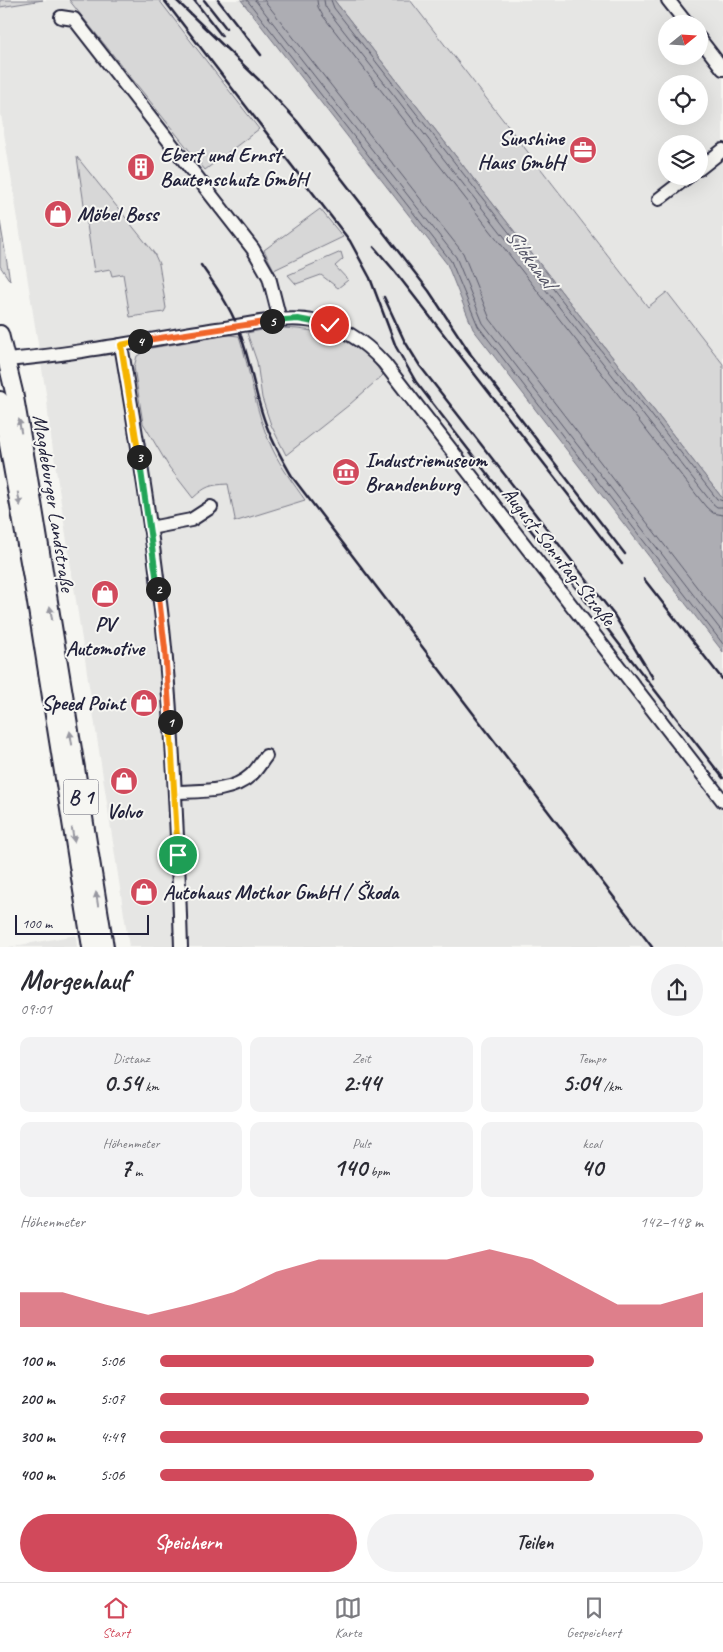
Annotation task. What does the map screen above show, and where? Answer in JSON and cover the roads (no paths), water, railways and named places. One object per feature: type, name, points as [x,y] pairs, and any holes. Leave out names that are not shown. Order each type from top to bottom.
[{"type":"main road","name":"Magdeburger Landstraße","points":[[0,334],[3,360],[14,392],[29,476],[105,947]]},
{"type":"main road","name":"Magdeburger Landstraße","points":[[0,400],[35,595],[91,947]]},
{"type":"street","points":[[668,0],[680,15]]},
{"type":"street","points":[[61,18],[74,19],[253,249],[269,277],[280,320]]},
{"type":"street","points":[[708,49],[723,68]]},
{"type":"street","points":[[708,162],[723,150]]},
{"type":"street","points":[[659,199],[677,185]]},
{"type":"street","name":"August-Sonntag-Straße","points":[[3,360],[121,345],[280,320],[314,321],[341,329],[364,343],[384,363],[723,801]]},
{"type":"street","points":[[121,345],[150,528],[165,649],[175,792],[181,947]]},
{"type":"street","points":[[150,528],[192,520],[211,507]]},
{"type":"street","points":[[175,792],[212,791],[234,785],[251,776],[266,756]]},
{"type":"water","name":"Silokanal","points":[[241,0],[334,0],[723,499],[723,652],[473,329],[447,264]]},
{"type":"railway","points":[[164,0],[350,241],[370,278],[396,347],[416,382],[723,778]]},
{"type":"railway","points":[[176,0],[259,80],[297,121],[429,291],[470,353]]},
{"type":"railway","points":[[194,0],[222,36]]},
{"type":"railway","points":[[204,0],[226,28]]},
{"type":"railway","points":[[218,0],[261,55]]},
{"type":"railway","points":[[374,247],[622,564]]},
{"type":"railway","points":[[201,265],[221,295],[234,320],[246,352],[267,427],[293,478],[652,947]]},
{"type":"railway","points":[[384,297],[404,340],[420,366],[614,615],[653,678]]},
{"type":"railway","points":[[465,347],[625,554]]},
{"type":"railway","points":[[644,579],[723,680]]},
{"type":"place","name":"Sunshine Haus GmbH","points":[[583,150]]},
{"type":"place","name":"Ebert und Ernst Bautenschutz GmbH","points":[[141,167]]},
{"type":"place","name":"Möbel Boss","points":[[58,214]]},
{"type":"place","name":"Industriemuseum Brandenburg","points":[[346,472]]},
{"type":"place","name":"PV Automotive","points":[[105,594]]},
{"type":"place","name":"Speed Point","points":[[144,703]]},
{"type":"place","name":"Volvo","points":[[124,781]]},
{"type":"place","name":"Autohaus Mothor GmbH / Škoda","points":[[144,892]]}]
